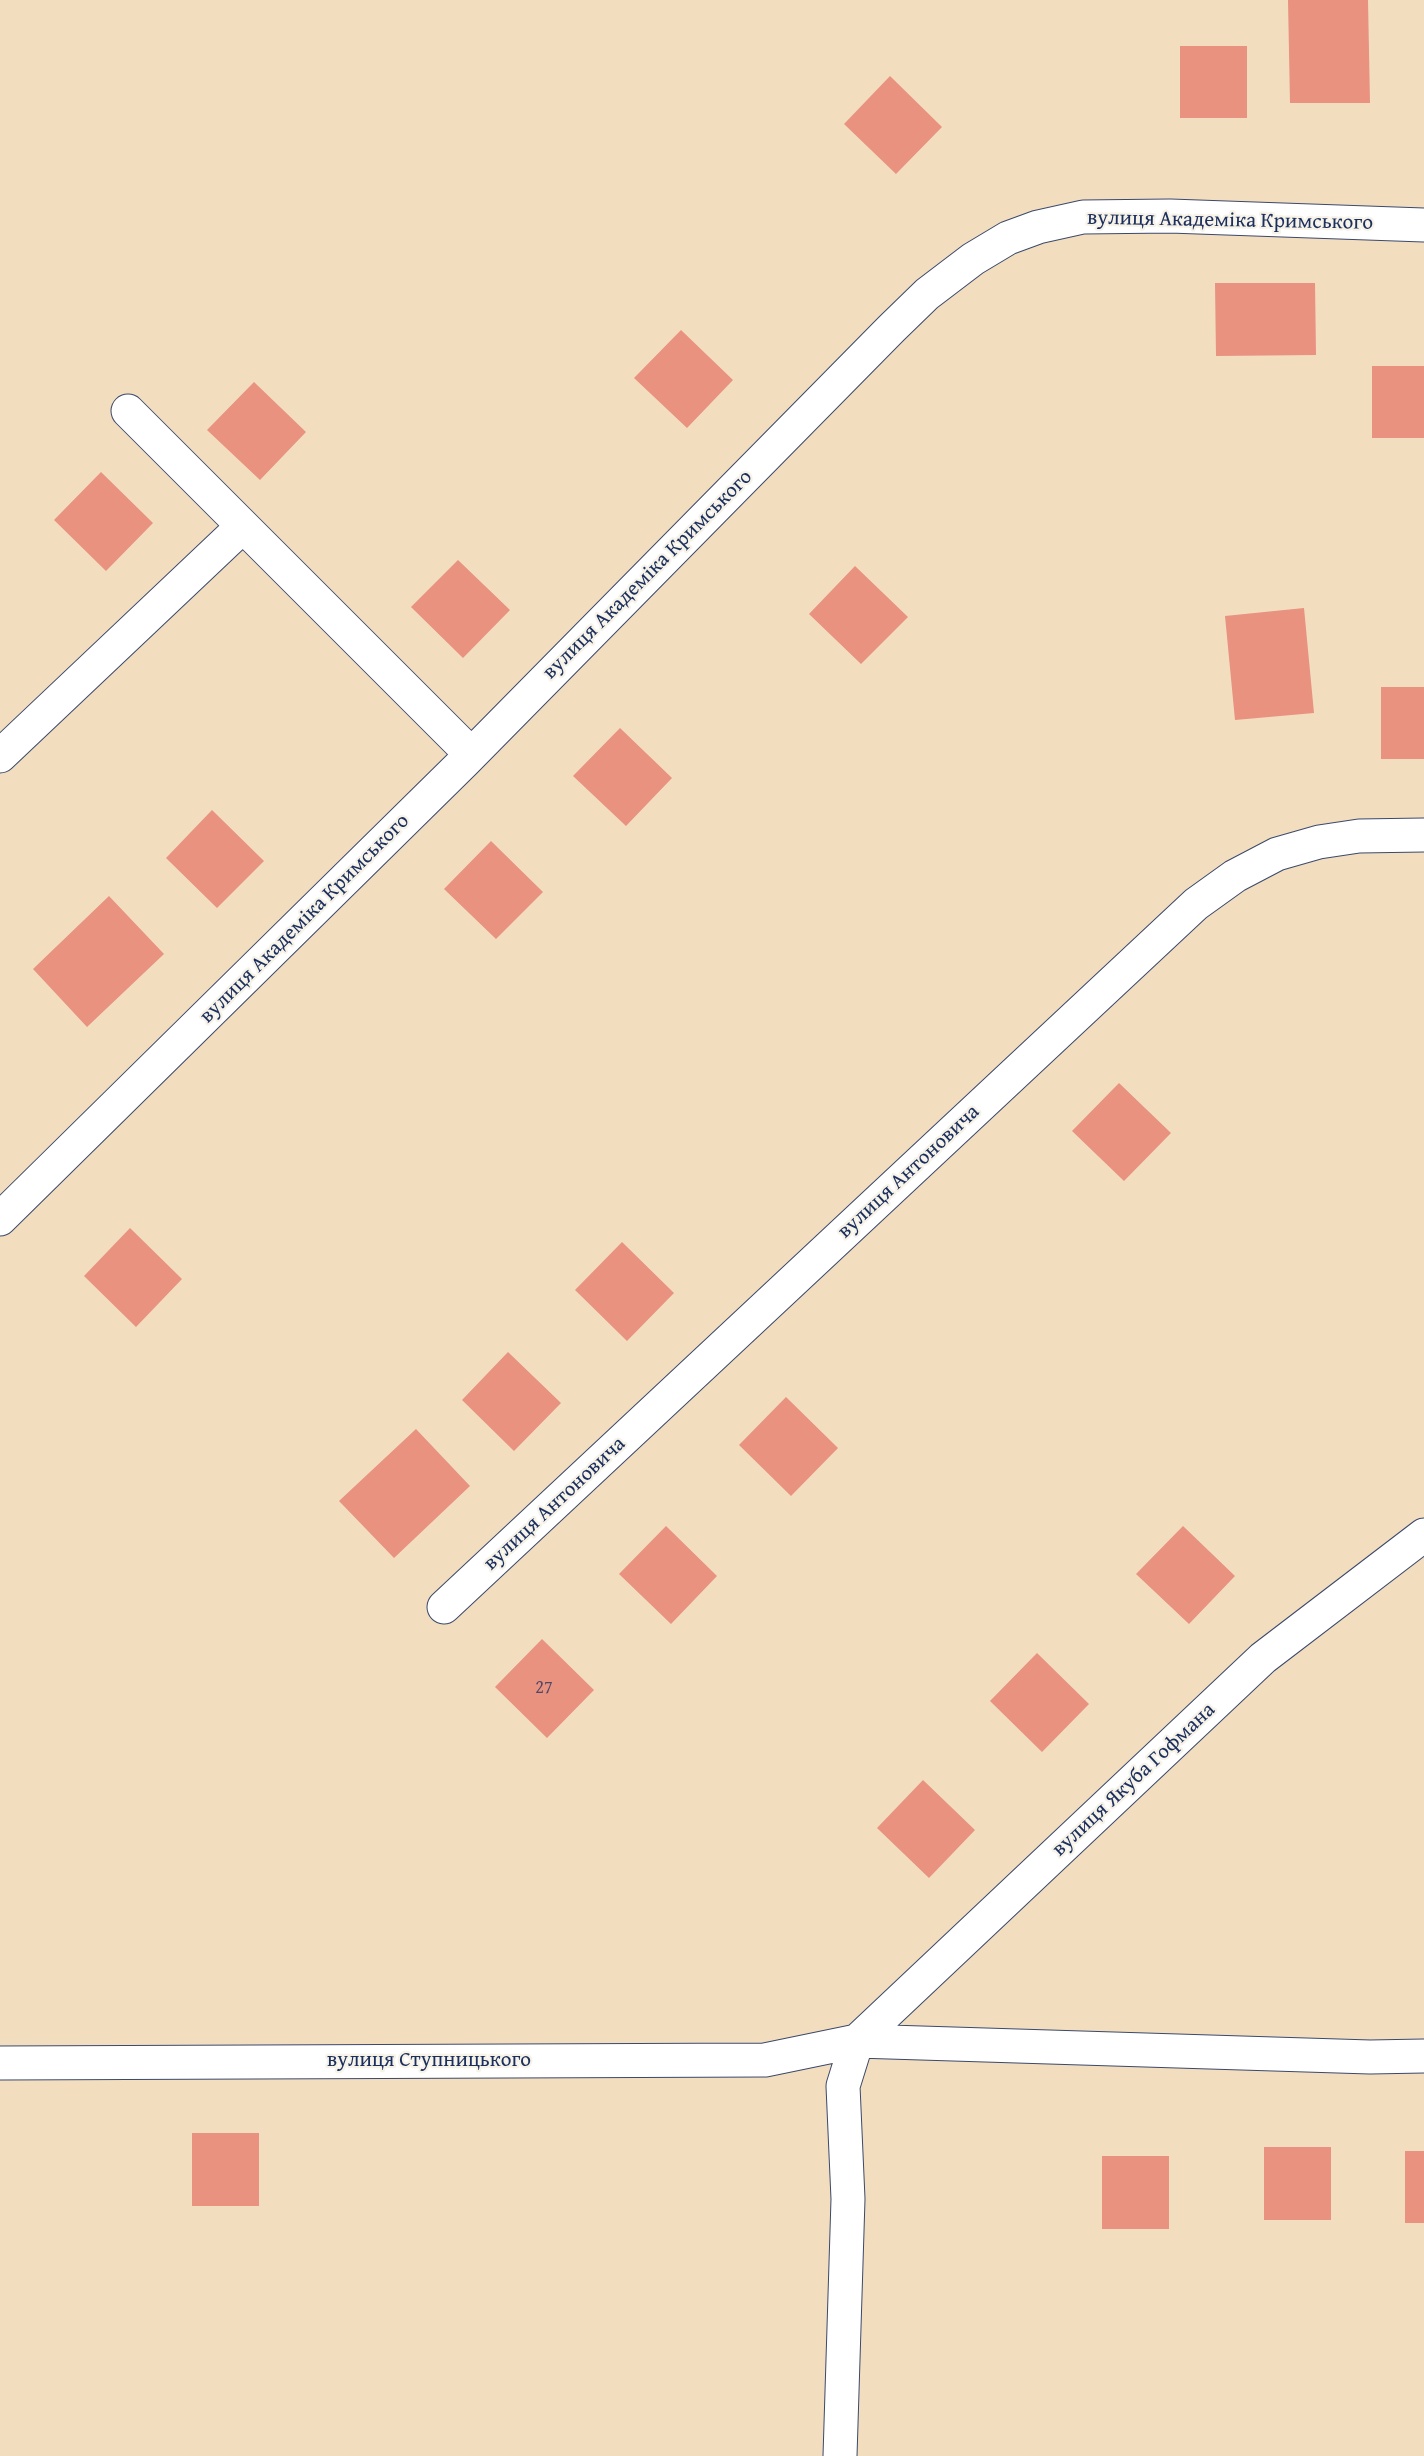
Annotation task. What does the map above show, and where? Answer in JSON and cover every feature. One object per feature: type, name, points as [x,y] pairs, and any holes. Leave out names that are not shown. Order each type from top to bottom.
[{"type":"street","name":"вулиця Академіка Кримського","points":[[0,1219],[471,754],[927,294],[973,259],[1008,238],[1038,227],[1083,217],[1170,216],[1424,225]]},
{"type":"street","points":[[128,411],[471,754]]},
{"type":"street","points":[[0,756],[242,527]]},
{"type":"street","name":"вулиця Антоновича","points":[[444,1607],[1196,903],[1235,876],[1277,854],[1319,842],[1359,836],[1424,835]]},
{"type":"street","name":"вулиця Якуба Гофмана","points":[[857,2041],[1263,1658],[1424,1535]]},
{"type":"street","points":[[840,2456],[848,2199],[843,2086],[857,2041]]},
{"type":"street","name":"вулиця Ступницького","points":[[0,2063],[765,2060],[857,2041],[1370,2057],[1424,2056]]},
{"type":"building","points":[[1288,0],[1368,0],[1370,103],[1290,103]]},
{"type":"building","points":[[1180,46],[1247,46],[1247,118],[1180,118]]},
{"type":"building","points":[[890,76],[942,127],[896,174],[844,124]]},
{"type":"building","points":[[1215,283],[1315,283],[1316,355],[1216,356]]},
{"type":"building","points":[[681,330],[733,380],[687,428],[634,378]]},
{"type":"building","points":[[1372,366],[1424,366],[1424,438],[1372,438]]},
{"type":"building","points":[[254,382],[306,432],[260,480],[207,430]]},
{"type":"building","points":[[101,472],[153,523],[106,571],[54,520]]},
{"type":"building","points":[[458,560],[510,610],[463,658],[411,607]]},
{"type":"building","points":[[855,566],[908,617],[861,664],[809,614]]},
{"type":"building","points":[[1304,608],[1314,713],[1235,720],[1225,616]]},
{"type":"building","points":[[1381,687],[1424,687],[1424,759],[1381,759]]},
{"type":"building","points":[[620,728],[672,778],[626,826],[573,776]]},
{"type":"building","points":[[212,810],[264,861],[217,908],[166,858]]},
{"type":"building","points":[[491,841],[543,892],[496,939],[444,889]]},
{"type":"building","points":[[109,896],[164,954],[87,1027],[33,969]]},
{"type":"building","points":[[1119,1083],[1171,1133],[1124,1181],[1072,1131]]},
{"type":"building","points":[[130,1228],[182,1279],[136,1327],[84,1276]]},
{"type":"building","points":[[622,1242],[674,1293],[627,1341],[575,1290]]},
{"type":"building","points":[[508,1352],[561,1403],[514,1451],[462,1400]]},
{"type":"building","points":[[786,1397],[838,1448],[791,1496],[739,1445]]},
{"type":"building","points":[[416,1429],[470,1486],[394,1558],[339,1501]]},
{"type":"building","points":[[666,1526],[717,1576],[671,1624],[619,1574]]},
{"type":"building","points":[[1183,1526],[1235,1576],[1189,1624],[1136,1574]]},
{"type":"building","points":[[542,1639],[594,1690],[547,1738],[495,1687]]},
{"type":"building","points":[[1037,1653],[1089,1704],[1042,1752],[990,1701]]},
{"type":"building","points":[[923,1780],[975,1830],[929,1878],[877,1828]]},
{"type":"building","points":[[192,2133],[259,2133],[259,2206],[192,2206]]},
{"type":"building","points":[[1264,2147],[1331,2147],[1331,2220],[1264,2220]]},
{"type":"building","points":[[1405,2151],[1424,2151],[1424,2223],[1405,2223]]},
{"type":"building","points":[[1102,2156],[1169,2156],[1169,2229],[1102,2229]]}]
